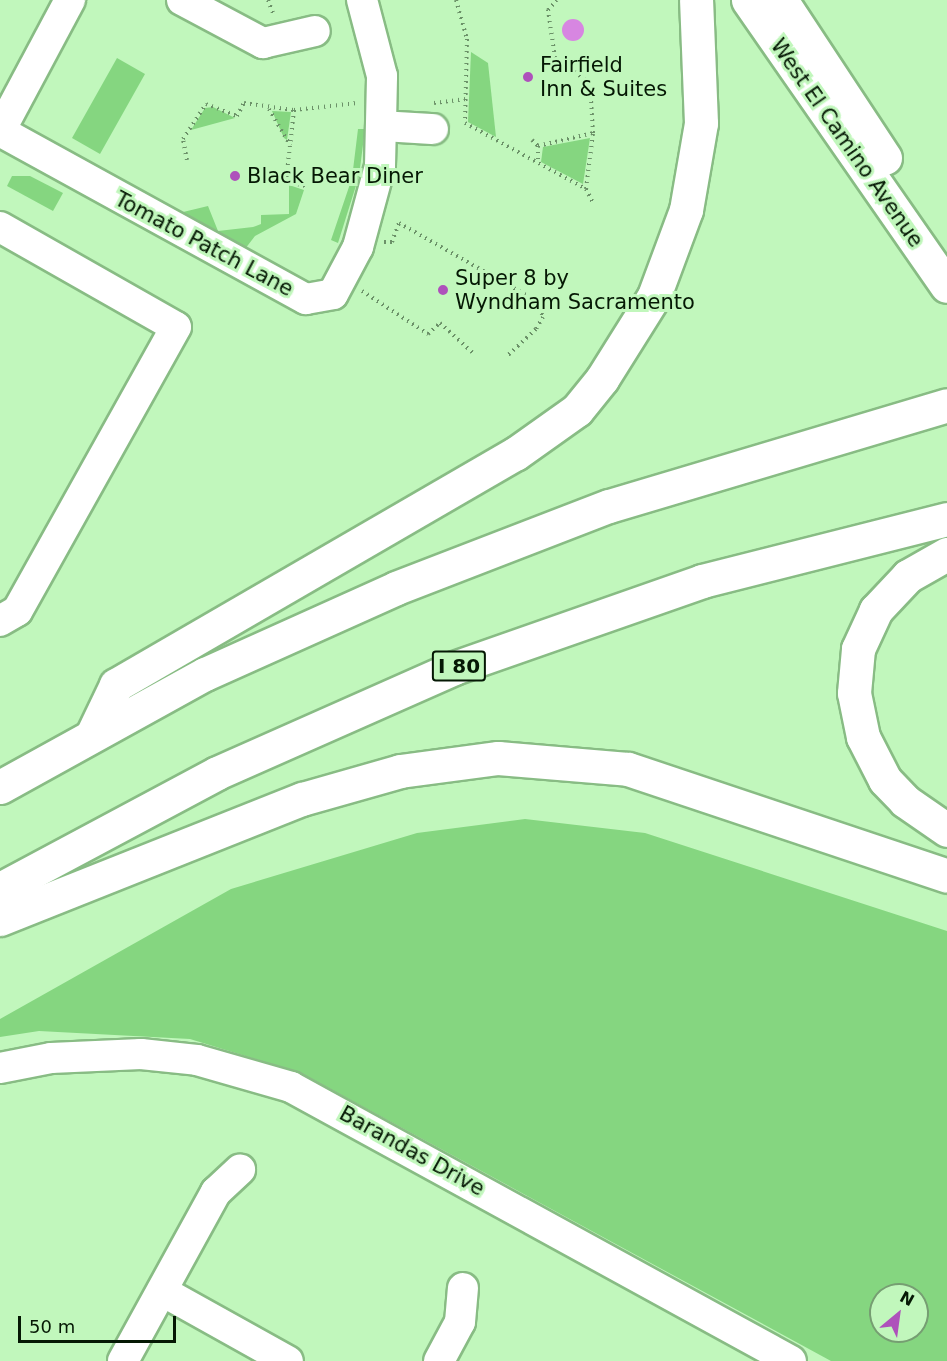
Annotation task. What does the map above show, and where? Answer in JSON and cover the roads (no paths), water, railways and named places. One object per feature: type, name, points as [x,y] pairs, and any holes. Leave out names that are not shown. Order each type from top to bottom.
[{"type":"main road","points":[[93,733],[116,685],[515,454],[577,410],[602,379],[654,296],[686,210],[701,123],[696,0]]},
{"type":"main road","name":"West El Camino Avenue","points":[[748,0],[947,286]]},
{"type":"main road","name":"West El Camino Avenue","points":[[781,0],[947,252]]},
{"type":"main road","points":[[0,787],[93,733],[300,630],[519,538],[735,464],[947,405]]},
{"type":"main road","name":"I 80","points":[[0,889],[217,773],[454,668],[702,581],[947,519]]},
{"type":"main road","points":[[947,554],[908,576],[876,610],[858,649],[854,693],[863,738],[885,780],[904,801],[947,830]]},
{"type":"main road","points":[[0,919],[302,799],[400,771],[498,758],[627,769],[947,876]]},
{"type":"street","points":[[0,131],[70,0]]},
{"type":"street","points":[[182,0],[263,43],[315,31]]},
{"type":"street","name":"Tomato Patch Lane","points":[[0,131],[306,299],[333,294],[357,247],[374,198],[382,126],[382,76],[362,0]]},
{"type":"street","points":[[382,126],[433,129]]},
{"type":"street","points":[[0,227],[176,327],[17,611],[0,621]]},
{"type":"street","name":"Barandas Drive","points":[[0,1068],[51,1058],[141,1054],[197,1060],[291,1087],[791,1361]]},
{"type":"street","points":[[123,1361],[216,1192],[240,1170]]},
{"type":"street","points":[[440,1361],[460,1322],[463,1288]]},
{"type":"street","points":[[162,1291],[288,1361]]},
{"type":"place","name":"Fairfield Inn & Suites","points":[[528,77]]},
{"type":"place","name":"Black Bear Diner","points":[[235,176]]},
{"type":"place","name":"Super 8 by Wyndham Sacramento","points":[[443,290]]}]
